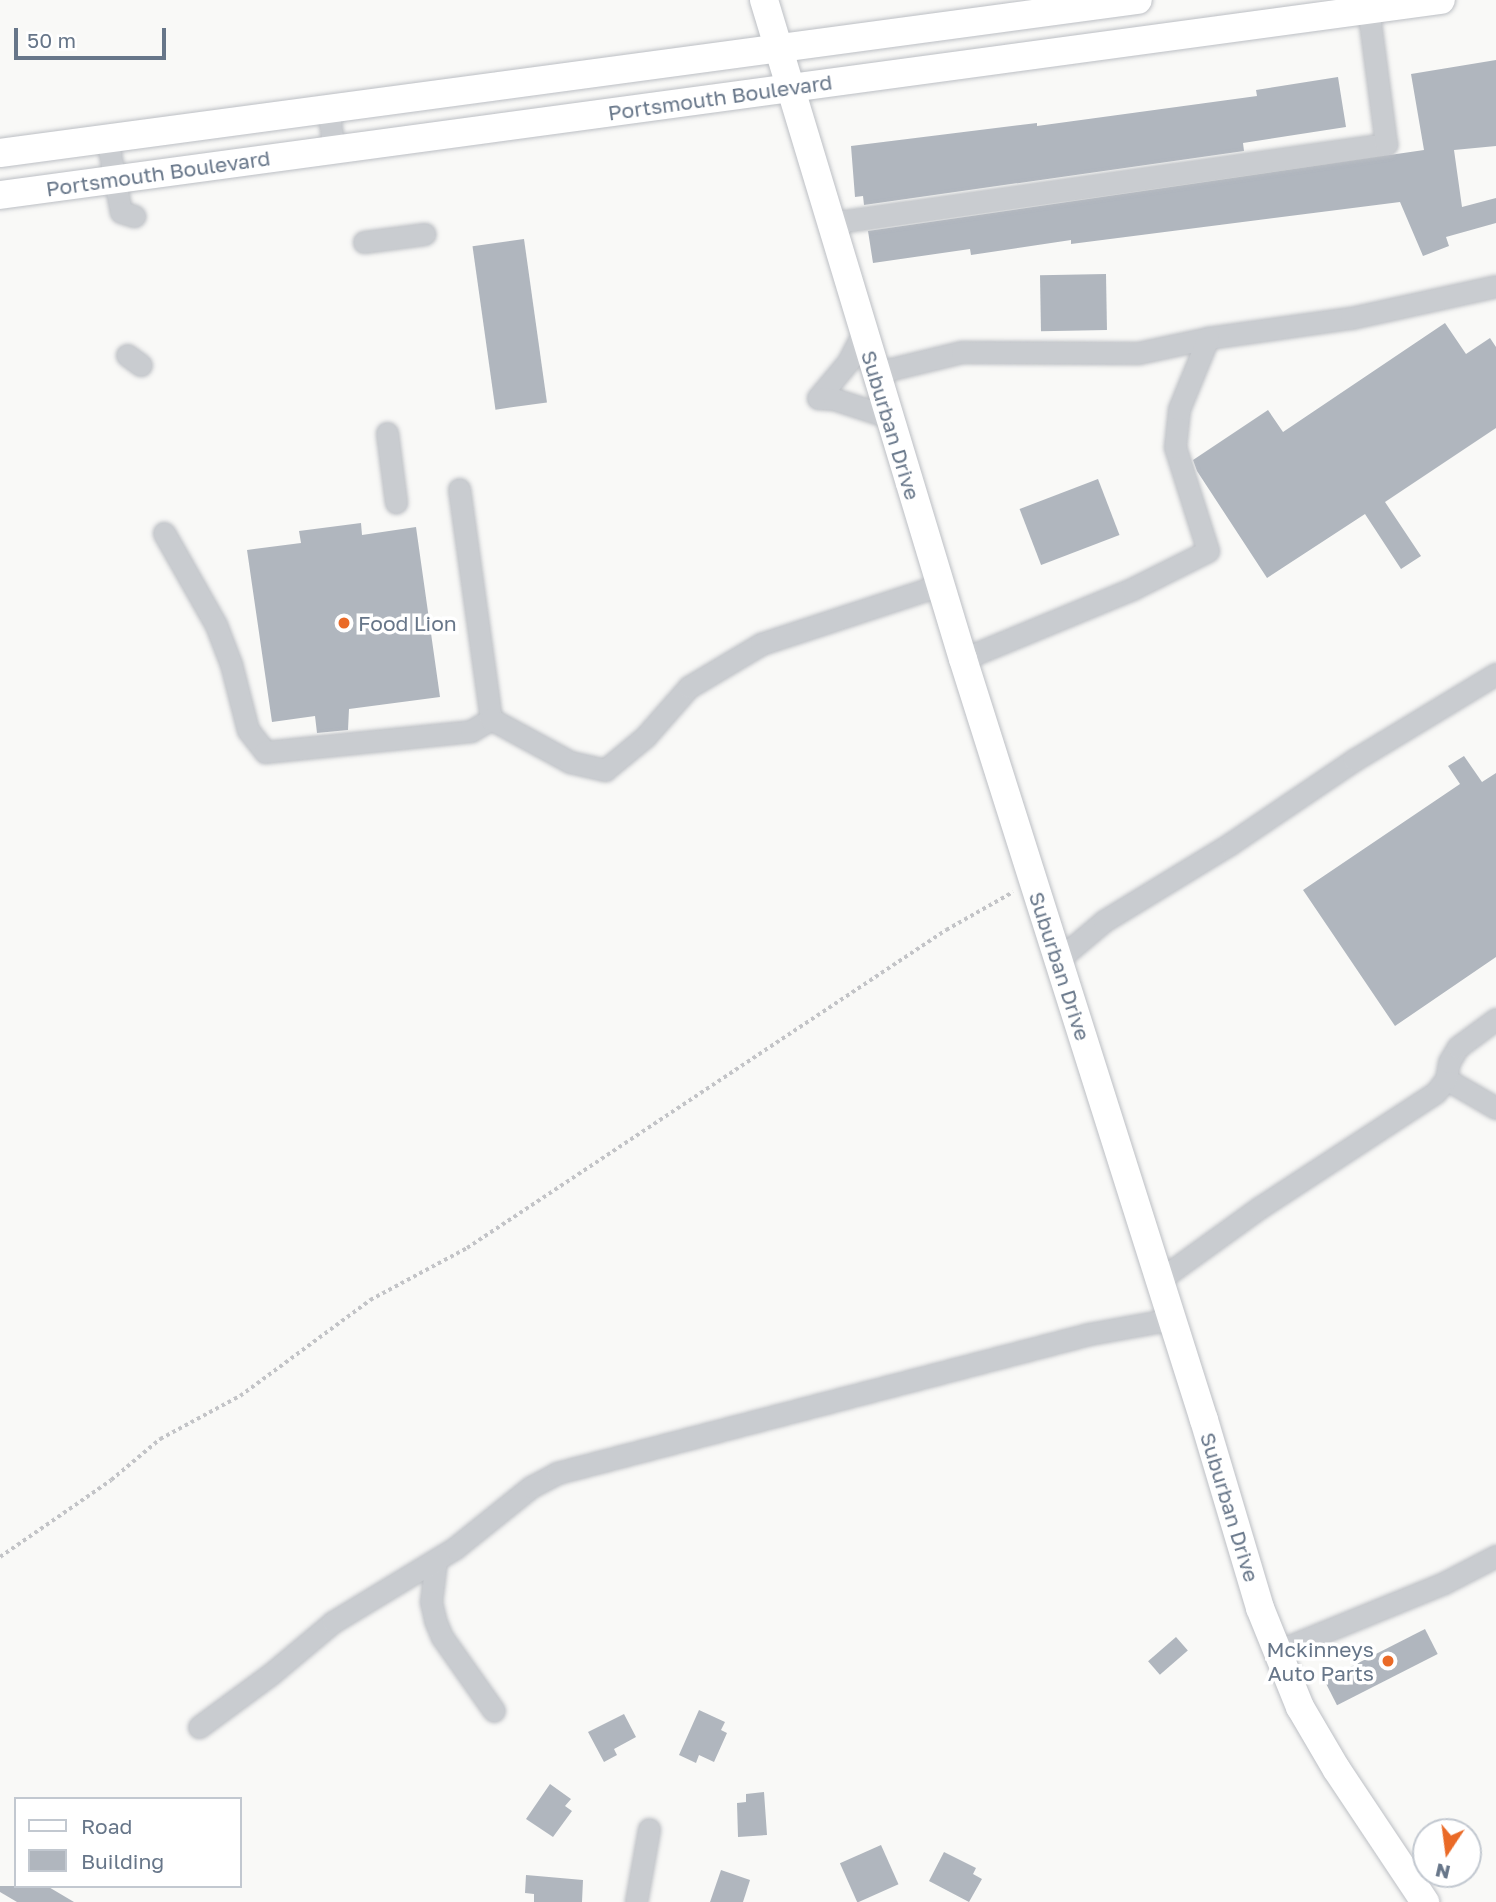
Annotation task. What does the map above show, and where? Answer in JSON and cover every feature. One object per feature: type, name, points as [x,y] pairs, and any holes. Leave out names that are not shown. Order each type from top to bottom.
[{"type":"main road","name":"Suburban Drive","points":[[764,0],[888,417],[1275,1652],[1300,1707],[1337,1770],[1425,1902]]},
{"type":"main road","name":"Portsmouth Boulevard","points":[[0,153],[1138,0]]},
{"type":"main road","name":"Portsmouth Boulevard","points":[[0,195],[1368,5],[1441,0]]},
{"type":"street","points":[[831,223],[1386,144],[1368,5]]},
{"type":"street","points":[[328,108],[334,150]]},
{"type":"street","points":[[107,138],[115,179],[127,214]]},
{"type":"street","points":[[364,242],[424,234]]},
{"type":"street","points":[[875,373],[962,352],[1138,353],[1208,338],[1351,318],[1496,286]]},
{"type":"street","points":[[863,333],[848,362],[818,398],[834,399],[888,417]]},
{"type":"street","points":[[963,659],[1132,589],[1208,551],[1175,447],[1179,409],[1208,338]]},
{"type":"street","points":[[387,433],[396,502]]},
{"type":"street","points":[[459,489],[491,719]]},
{"type":"street","points":[[164,533],[216,625],[231,664],[248,730],[265,752],[471,731],[491,719]]},
{"type":"street","points":[[491,719],[570,762],[605,770],[645,737],[689,687],[761,644],[940,585]]},
{"type":"street","points":[[1059,959],[1104,921],[1230,844],[1354,760],[1496,674]]},
{"type":"street","points":[[1159,1280],[1259,1209],[1436,1093],[1446,1079],[1449,1062],[1458,1046],[1496,1019]]},
{"type":"street","points":[[1446,1079],[1496,1108]]},
{"type":"street","points":[[200,1727],[334,1622],[480,1531],[530,1487],[557,1473],[1088,1334],[1172,1320]]},
{"type":"street","points":[[1275,1652],[1444,1583],[1496,1556]]},
{"type":"street","points":[[436,1560],[431,1602],[435,1620],[442,1637],[494,1710]]},
{"type":"street","points":[[636,1902],[649,1829]]},
{"type":"path","points":[[0,1557],[111,1480],[160,1439],[240,1396],[370,1300],[467,1248],[946,930],[1033,881]]},
{"type":"building","points":[[1496,60],[1496,146],[1454,150],[1462,207],[1496,198],[1496,223],[1446,237],[1449,246],[1423,256],[1400,202],[1071,244],[1071,240],[971,255],[970,249],[873,263],[868,231],[1424,150],[1411,74]]},
{"type":"building","points":[[1338,77],[1346,127],[1243,143],[1244,151],[864,205],[863,196],[855,197],[851,146],[1037,123],[1037,126],[1257,96],[1256,90]]},
{"type":"building","points":[[524,239],[547,402],[495,410],[473,246]]},
{"type":"building","points":[[1106,274],[1107,330],[1041,331],[1040,275]]},
{"type":"building","points":[[1445,323],[1466,354],[1490,338],[1496,347],[1496,428],[1385,502],[1421,556],[1401,569],[1365,514],[1267,578],[1197,471],[1193,460],[1268,410],[1283,432]]},
{"type":"building","points":[[1098,479],[1120,535],[1041,565],[1020,509]]},
{"type":"building","name":"Food Lion","points":[[361,523],[362,535],[416,527],[440,697],[349,709],[348,730],[317,733],[315,716],[272,722],[247,550],[301,543],[299,531]]},
{"type":"building","points":[[1464,756],[1482,782],[1496,773],[1496,957],[1395,1026],[1303,890],[1460,784],[1448,766]]},
{"type":"building","name":"Mckinneys Auto Parts","points":[[1425,1629],[1438,1654],[1337,1705],[1324,1680]]},
{"type":"building","points":[[1176,1637],[1188,1651],[1160,1675],[1148,1661]]},
{"type":"building","points":[[699,1710],[725,1722],[721,1730],[727,1733],[714,1762],[699,1755],[696,1763],[679,1755]]},
{"type":"building","points":[[624,1714],[636,1737],[614,1749],[617,1755],[604,1762],[588,1732]]},
{"type":"building","points":[[550,1784],[571,1799],[565,1806],[572,1811],[553,1837],[526,1819]]},
{"type":"building","points":[[764,1792],[767,1835],[738,1837],[737,1803],[746,1802],[746,1794]]},
{"type":"building","points":[[881,1845],[898,1884],[857,1902],[840,1863]]},
{"type":"building","points":[[944,1852],[976,1868],[973,1874],[982,1879],[969,1902],[929,1881]]},
{"type":"building","points":[[721,1870],[750,1880],[743,1902],[710,1902]]},
{"type":"building","points":[[526,1875],[583,1880],[582,1902],[534,1902],[534,1894],[525,1893]]},
{"type":"building","points":[[0,1886],[50,1888],[74,1902],[17,1902],[0,1892]]},
{"type":"place","name":"Food Lion","points":[[344,623]]},
{"type":"place","name":"Mckinneys Auto Parts","points":[[1388,1661]]}]
